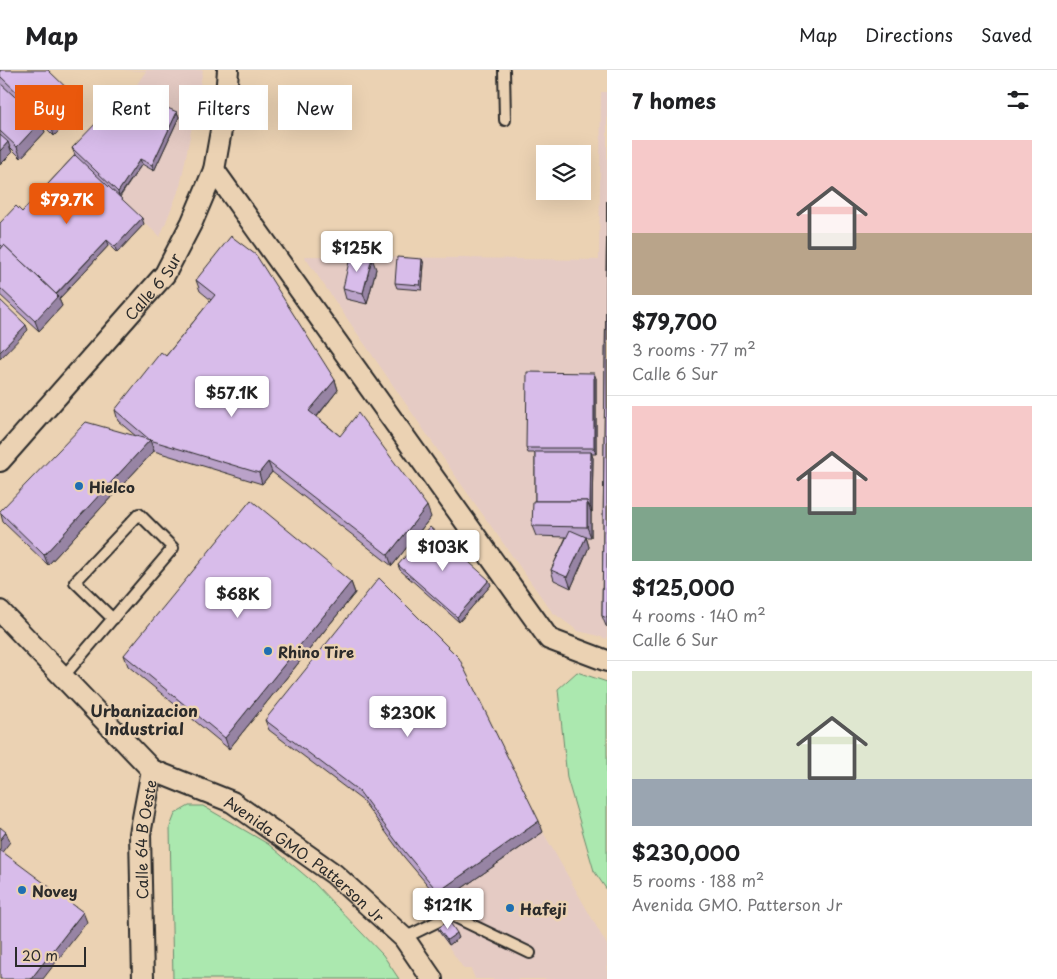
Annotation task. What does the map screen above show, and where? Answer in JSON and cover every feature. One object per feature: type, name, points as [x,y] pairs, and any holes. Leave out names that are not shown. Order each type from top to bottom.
[{"type":"street","name":"Calle 6 Sur","points":[[0,461],[164,274],[192,222],[214,170],[225,108],[228,70]]},
{"type":"street","points":[[214,170],[549,639],[607,661]]},
{"type":"street","name":"Calle 64 B Oeste","points":[[0,611],[152,770],[140,834],[143,979]]},
{"type":"street","name":"Avenida GMO. Patterson Jr","points":[[152,770],[232,802],[334,874],[404,938],[432,979]]},
{"type":"lane","points":[[504,70],[504,120]]},
{"type":"lane","points":[[63,677],[173,548],[139,514],[75,582],[112,619]]},
{"type":"lane","points":[[404,938],[451,915],[530,953]]},
{"type":"shaded area","points":[[123,70],[203,70],[200,85],[179,85],[179,130],[191,130],[180,187],[160,237],[72,156],[97,130],[169,130],[169,85],[136,85],[146,71]]},
{"type":"shaded area","points":[[601,92],[607,92],[607,639],[578,631],[552,612],[461,484],[304,256],[599,260]]},
{"type":"shaded area","name":"Hafeji","points":[[543,832],[607,945],[607,979],[475,979],[471,969],[464,969],[425,913]]},
{"type":"green space","points":[[577,672],[607,682],[607,890],[594,871],[567,778],[558,689]]},
{"type":"green space","points":[[189,806],[203,806],[268,844],[314,883],[383,955],[399,979],[173,979],[170,827],[175,814]]},
{"type":"building","points":[[0,70],[48,70],[64,85],[15,85],[15,90],[0,76]]},
{"type":"building","points":[[0,83],[15,97],[15,130],[33,130],[17,147],[0,131]]},
{"type":"building","points":[[169,109],[177,112],[169,129]]},
{"type":"building","points":[[93,126],[93,130],[169,130],[152,165],[140,159],[118,192],[72,148]]},
{"type":"building","points":[[0,135],[8,142],[0,151]]},
{"type":"building","points":[[75,155],[142,218],[115,247],[107,240],[56,294],[4,245],[3,247],[0,244],[0,223],[16,206],[22,212]]},
{"type":"building","points":[[607,201],[607,618],[602,616]]},
{"type":"building","points":[[231,236],[256,255],[335,380],[309,411],[340,436],[358,413],[427,506],[388,555],[268,462],[259,473],[150,440],[115,410],[161,352],[166,356],[215,295],[196,280]]},
{"type":"building","points":[[4,245],[58,296],[35,321],[0,288],[0,250]]},
{"type":"building","points":[[351,253],[372,258],[363,293],[343,288]]},
{"type":"building","points":[[397,257],[422,259],[420,285],[395,283]]},
{"type":"building","points":[[0,300],[26,325],[0,352]]},
{"type":"building","points":[[527,372],[594,373],[594,448],[526,448]]},
{"type":"building","name":"Hielco","points":[[86,422],[150,440],[44,555],[0,512]]},
{"type":"building","points":[[535,452],[591,452],[590,506],[587,501],[535,501]]},
{"type":"building","points":[[251,500],[351,582],[225,738],[124,655]]},
{"type":"building","points":[[533,501],[587,501],[587,527],[532,526]]},
{"type":"building","points":[[430,527],[489,580],[457,617],[398,565]]},
{"type":"building","points":[[570,530],[586,537],[567,577],[551,570]]},
{"type":"building","points":[[379,578],[459,658],[539,821],[438,892],[400,846],[359,791],[265,720]]},
{"type":"building","points":[[0,827],[6,832],[0,840]]},
{"type":"building","name":"Novey","points":[[0,850],[83,912],[31,979],[0,979]]},
{"type":"building","points":[[449,921],[457,933],[447,940],[438,928]]},
{"type":"place","name":"Hielco","points":[[79,486]]},
{"type":"place","name":"Rhino Tire","points":[[268,651]]},
{"type":"place","name":"Novey","points":[[22,890]]},
{"type":"place","name":"Hafeji","points":[[510,908]]},
{"type":"district","name":"Urbanizacion Industrial","points":[[144,719]]}]
